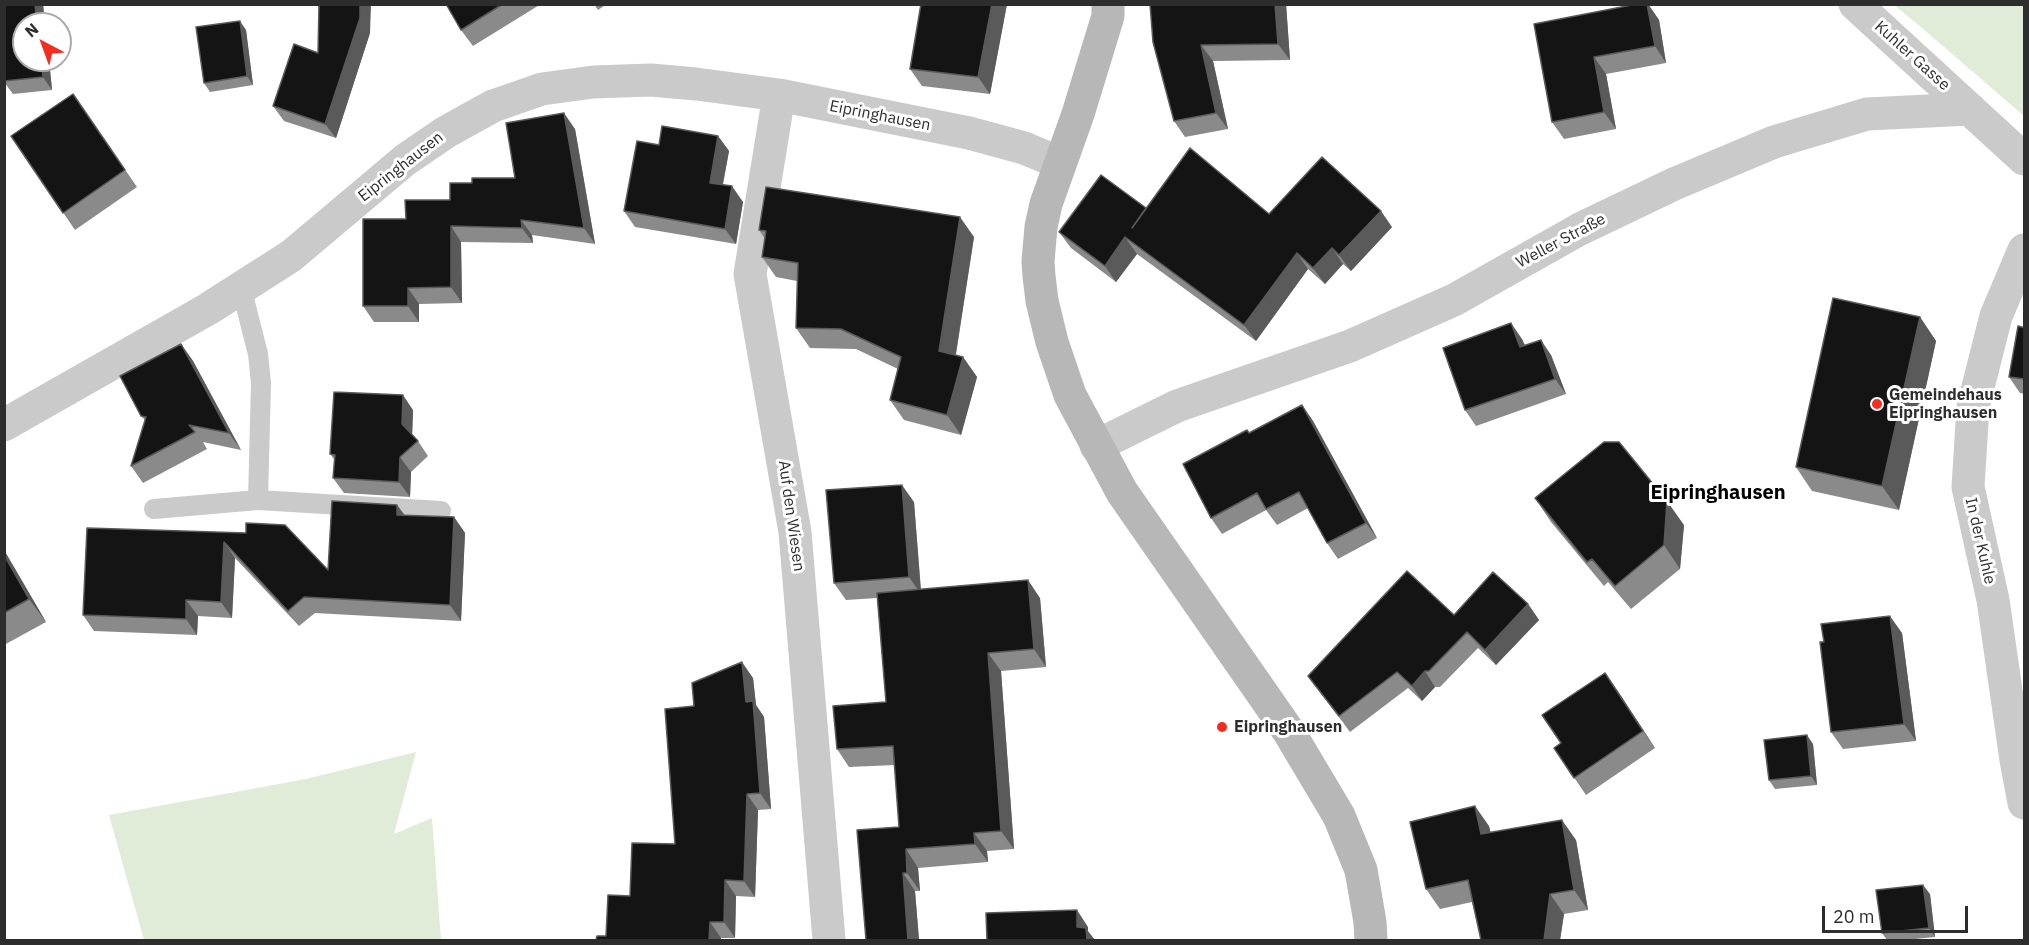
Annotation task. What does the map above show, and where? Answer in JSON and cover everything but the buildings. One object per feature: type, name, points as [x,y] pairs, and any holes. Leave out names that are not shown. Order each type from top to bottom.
[{"type":"main road","points":[[1108,4],[1108,16],[1078,114],[1046,204],[1041,227],[1038,261],[1042,301],[1060,369],[1070,395],[1122,492],[1304,755],[1339,816],[1361,870],[1371,922],[1371,940]]},
{"type":"street","name":"Kuhler Gasse","points":[[1855,4],[1970,109]]},
{"type":"street","name":"Eipringhausen","points":[[4,425],[135,352],[291,256],[405,160],[446,132],[493,106],[542,89],[593,82],[651,80],[779,95],[969,134],[1024,148],[1060,163]]},
{"type":"street","name":"Auf den Wiesen","points":[[779,95],[750,274],[795,532],[829,940]]},
{"type":"street","points":[[1970,109],[2025,159]]},
{"type":"street","name":"Weller Straße","points":[[1096,446],[1177,406],[1350,346],[1444,304],[1580,229],[1674,184],[1774,142],[1867,114],[1970,109]]},
{"type":"street","name":"In der Kuhle","points":[[2025,250],[1996,316],[1979,384],[1974,407],[1968,487],[1993,600],[2016,760],[2025,803]]},
{"type":"lane","points":[[241,287],[258,354],[261,383],[258,500]]},
{"type":"lane","points":[[154,508],[258,500],[441,511]]},
{"type":"green space","points":[[1894,5],[2024,5],[2024,116],[1922,28]]},
{"type":"green space","points":[[416,752],[394,834],[432,818],[441,940],[144,940],[109,815],[306,779]]},
{"type":"place","name":"Gemeindehaus Eipringhausen","points":[[1877,404]]},
{"type":"place","name":"Eipringhausen","points":[[1222,727]]},
{"type":"district","name":"Eipringhausen","points":[[1718,493]]}]
